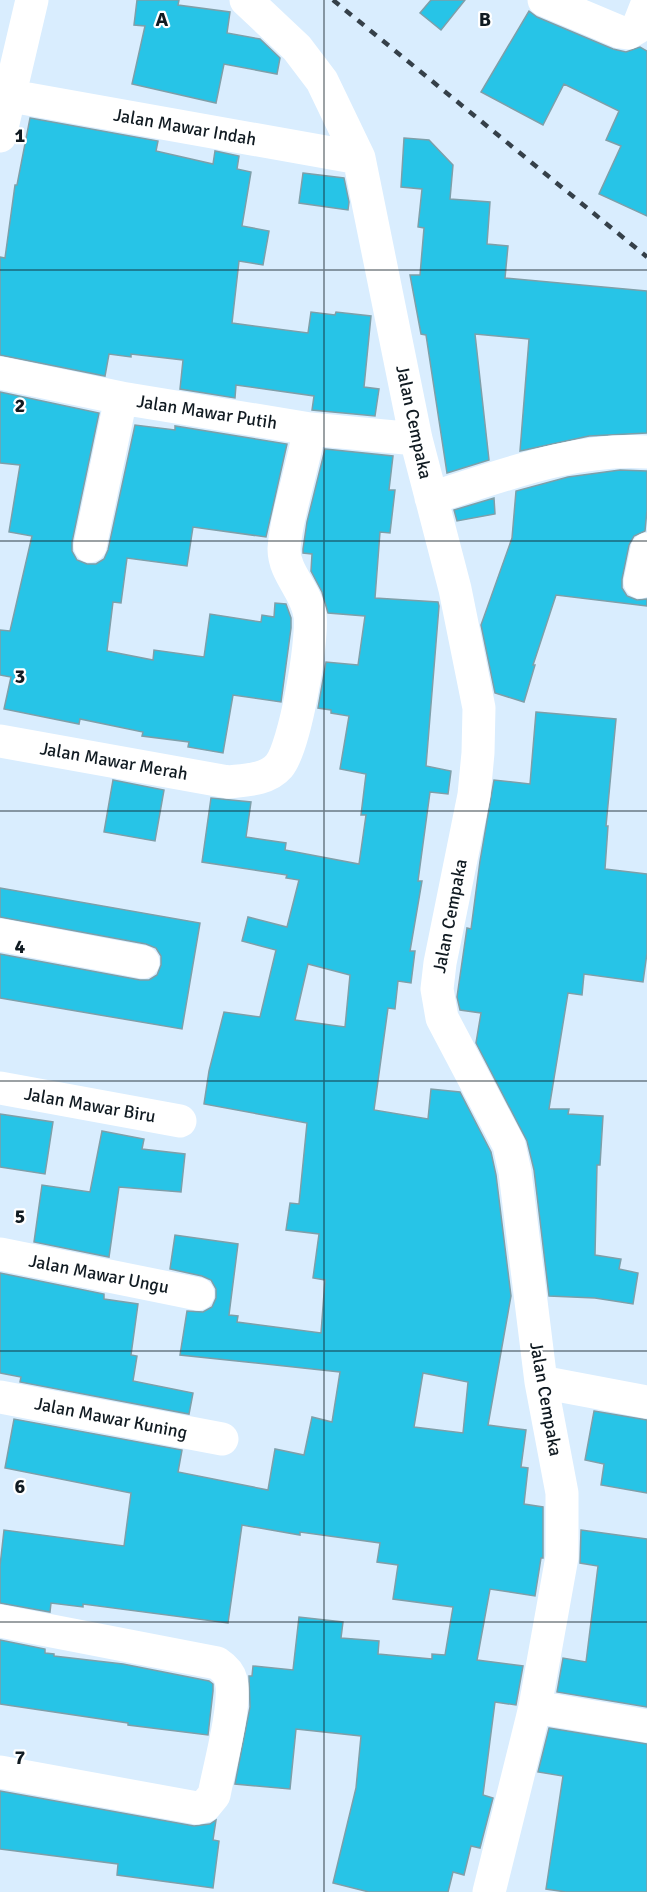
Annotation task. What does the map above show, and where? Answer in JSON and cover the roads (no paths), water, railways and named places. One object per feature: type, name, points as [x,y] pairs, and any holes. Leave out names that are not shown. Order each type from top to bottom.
[{"type":"street","points":[[0,136],[5,95],[32,0]]},
{"type":"street","name":"Jalan Cempaka","points":[[246,0],[297,48],[322,81],[359,158],[416,439],[455,589],[479,708],[474,795],[436,989],[442,1018],[509,1145],[515,1172],[541,1382],[562,1493],[562,1557],[535,1707],[489,1892]]},
{"type":"street","points":[[544,0],[620,32],[628,33],[638,27],[647,4]]},
{"type":"street","name":"Jalan Mawar Indah","points":[[5,95],[359,158]]},
{"type":"street","name":"Jalan Mawar Putih","points":[[0,373],[122,398],[310,429],[416,439]]},
{"type":"street","points":[[90,546],[122,398]]},
{"type":"street","name":"Jalan Mawar Merah","points":[[0,741],[228,782],[255,779],[277,768],[285,756],[299,708],[310,634],[310,615],[305,598],[285,562],[284,549],[310,429]]},
{"type":"street","points":[[431,498],[570,457],[633,451],[647,452]]},
{"type":"street","points":[[640,582],[647,549]]},
{"type":"street","points":[[0,935],[143,962]]},
{"type":"street","name":"Jalan Mawar Biru","points":[[0,1088],[180,1121]]},
{"type":"street","name":"Jalan Mawar Ungu","points":[[0,1254],[198,1294]]},
{"type":"street","points":[[541,1382],[647,1402]]},
{"type":"street","name":"Jalan Mawar Kuning","points":[[0,1397],[222,1439]]},
{"type":"street","points":[[0,1621],[217,1663],[225,1668],[231,1679],[233,1701],[214,1795],[205,1806],[197,1808],[0,1772]]},
{"type":"street","points":[[535,1707],[647,1726]]},
{"type":"railway","points":[[333,0],[647,257]]}]
